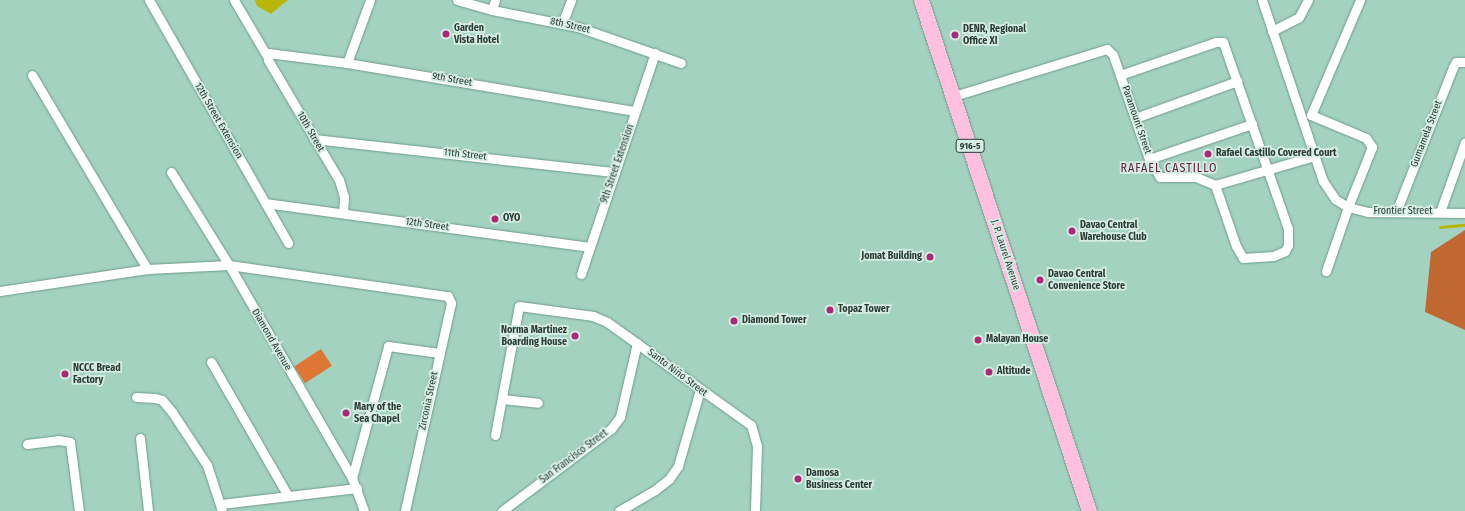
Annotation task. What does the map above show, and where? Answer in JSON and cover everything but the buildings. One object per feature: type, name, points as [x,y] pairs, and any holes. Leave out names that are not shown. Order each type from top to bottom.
[{"type":"main road","name":"J. P. Laurel Avenue","points":[[921,0],[954,96],[1089,511]]},
{"type":"street","name":"12th Street Extension","points":[[149,0],[288,243]]},
{"type":"street","name":"10th Street","points":[[234,0],[268,54],[342,187],[343,213]]},
{"type":"street","points":[[347,63],[370,0]]},
{"type":"street","name":"8th Street","points":[[456,0],[492,10],[595,32],[681,63]]},
{"type":"street","points":[[492,10],[495,0]]},
{"type":"street","points":[[562,24],[571,0]]},
{"type":"street","name":"Frontier Street","points":[[1262,0],[1314,156],[1328,191],[1348,207],[1368,212],[1465,213]]},
{"type":"street","points":[[1272,31],[1298,18],[1308,0]]},
{"type":"street","points":[[1302,119],[1311,115],[1360,0]]},
{"type":"street","points":[[1120,75],[1216,42],[1225,45],[1267,170],[1288,229],[1288,245],[1280,254],[1248,259],[1244,258],[1236,246],[1215,185],[1267,170],[1314,156]]},
{"type":"street","name":"Paramount Street","points":[[954,96],[1107,49],[1113,55],[1149,159],[1160,176],[1196,177],[1215,185]]},
{"type":"street","name":"9th Street","points":[[268,54],[347,63],[635,111]]},
{"type":"street","name":"9th Street Extension","points":[[580,274],[655,54]]},
{"type":"street","name":"Gumamela Street","points":[[1396,212],[1453,67],[1463,61]]},
{"type":"street","points":[[32,75],[147,269]]},
{"type":"street","points":[[1135,118],[1237,81]]},
{"type":"street","points":[[1311,115],[1366,138],[1372,143],[1371,151],[1348,207],[1326,271]]},
{"type":"street","points":[[1149,159],[1252,124]]},
{"type":"street","name":"11th Street","points":[[314,138],[615,172]]},
{"type":"street","points":[[1440,212],[1465,142]]},
{"type":"street","name":"Diamond Avenue","points":[[171,172],[229,265],[352,478],[357,488],[364,511]]},
{"type":"street","name":"12th Street","points":[[265,203],[590,247]]},
{"type":"street","points":[[0,291],[147,269],[229,265]]},
{"type":"street","name":"Zirconia Street","points":[[229,265],[444,295],[450,299],[451,303],[405,511]]},
{"type":"street","name":"Santo Niño Street","points":[[502,398],[519,306],[593,316],[608,322],[700,390],[751,425],[754,431],[757,446],[755,511]]},
{"type":"street","name":"San Francisco Street","points":[[502,511],[611,429],[620,417],[637,343]]},
{"type":"street","points":[[352,478],[388,346],[440,353]]},
{"type":"street","points":[[211,362],[287,494]]},
{"type":"street","points":[[619,511],[655,490],[669,478],[678,466],[700,390]]},
{"type":"street","points":[[136,396],[155,398],[172,412],[208,465],[222,507],[287,494],[357,488]]},
{"type":"street","points":[[495,435],[502,398],[538,403]]},
{"type":"street","points":[[140,438],[148,511]]},
{"type":"street","points":[[27,444],[58,440],[70,442],[79,511]]},
{"type":"shaded area","points":[[255,0],[288,0],[271,14],[257,6]]},
{"type":"shaded area","points":[[1465,230],[1465,330],[1425,312],[1431,252]]},
{"type":"shaded area","points":[[321,349],[332,366],[305,383],[294,366]]},
{"type":"waterway","points":[[1440,227],[1465,225]]},
{"type":"place","name":"Garden Vista Hotel","points":[[446,34]]},
{"type":"place","name":"DENR, Regional Office XI","points":[[955,35]]},
{"type":"place","name":"Rafael Castillo Covered Court","points":[[1208,154]]},
{"type":"place","name":"OYO","points":[[495,219]]},
{"type":"place","name":"Davao Central Warehouse Club","points":[[1072,231]]},
{"type":"place","name":"Jomat Building","points":[[930,257]]},
{"type":"place","name":"Davao Central Convenience Store","points":[[1040,280]]},
{"type":"place","name":"Topaz Tower","points":[[830,310]]},
{"type":"place","name":"Diamond Tower","points":[[734,321]]},
{"type":"place","name":"Norma Martinez Boarding House","points":[[575,336]]},
{"type":"place","name":"Malayan House","points":[[978,340]]},
{"type":"place","name":"Altitude","points":[[989,372]]},
{"type":"place","name":"NCCC Bread Factory","points":[[65,374]]},
{"type":"place","name":"Mary of the Sea Chapel","points":[[346,413]]},
{"type":"place","name":"Damosa Business Center","points":[[798,479]]},
{"type":"district","name":"RAFAEL CASTILLO","points":[[1169,169]]}]
